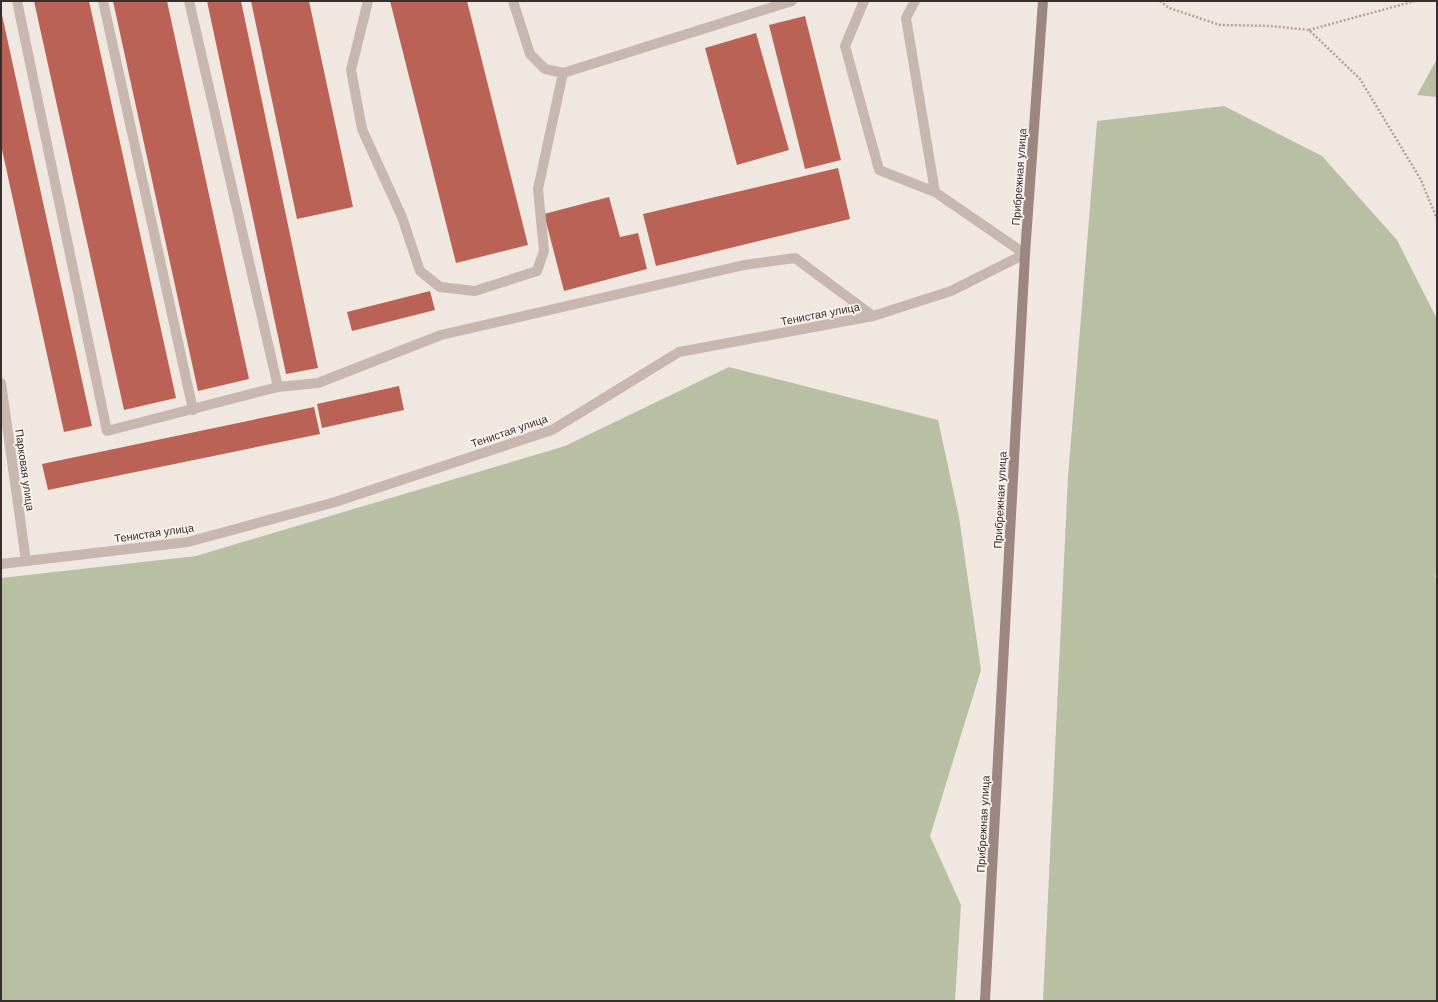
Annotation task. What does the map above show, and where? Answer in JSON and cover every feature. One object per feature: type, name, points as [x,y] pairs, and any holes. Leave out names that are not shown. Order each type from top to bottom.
[{"type":"street","points":[[17,1],[106,431],[193,410],[278,387],[318,383],[441,335],[744,265],[796,258],[873,316]]},
{"type":"street","points":[[104,1],[193,410]]},
{"type":"street","points":[[189,1],[278,387]]},
{"type":"street","points":[[368,1],[351,70],[362,129],[402,217],[420,271],[440,286],[475,291],[538,271],[544,251],[538,189],[563,73]]},
{"type":"street","points":[[513,1],[530,54],[545,69],[563,73],[792,1]]},
{"type":"street","points":[[864,1],[845,46],[879,170],[935,192],[1025,254]]},
{"type":"street","points":[[915,1],[906,18],[935,192]]},
{"type":"street","name":"Прибрежная улица","points":[[985,1001],[1025,254],[1043,1]]},
{"type":"street","name":"Тенистая улица","points":[[1,564],[188,542],[335,502],[552,430],[679,352],[873,316],[951,291],[1025,254]]},
{"type":"street","name":"Парковая улица","points":[[1,383],[26,562]]},
{"type":"path","points":[[1160,1],[1169,8],[1220,25],[1271,26],[1309,30],[1415,1]]},
{"type":"path","points":[[1309,30],[1360,79],[1421,180],[1437,219]]},
{"type":"green space","points":[[1437,59],[1437,97],[1417,95]]},
{"type":"green space","points":[[1224,106],[1322,156],[1397,240],[1437,319],[1437,570],[1435,577],[1437,578],[1437,1001],[1043,1001],[1068,477],[1097,121]]},
{"type":"green space","points":[[729,367],[938,420],[959,517],[981,670],[930,836],[961,905],[955,1001],[1,1001],[1,578],[196,556],[565,446]]},
{"type":"building","points":[[34,1],[89,1],[176,398],[124,410]]},
{"type":"building","points":[[113,1],[167,1],[249,379],[198,391]]},
{"type":"building","points":[[207,1],[241,1],[318,368],[286,374]]},
{"type":"building","points":[[251,1],[309,1],[353,207],[297,219]]},
{"type":"building","points":[[390,1],[467,1],[528,245],[456,263]]},
{"type":"building","points":[[2,15],[92,426],[64,432],[1,145]]},
{"type":"building","points":[[805,16],[841,160],[805,169],[769,25]]},
{"type":"building","points":[[756,33],[789,150],[737,165],[705,48]]},
{"type":"building","points":[[838,168],[850,219],[656,266],[643,214]]},
{"type":"building","points":[[609,197],[620,237],[638,233],[647,269],[564,291],[544,214]]},
{"type":"building","points":[[430,291],[435,310],[352,331],[347,312]]},
{"type":"building","points":[[399,386],[404,410],[322,428],[317,404]]},
{"type":"building","points":[[314,407],[320,434],[48,490],[42,464]]}]
